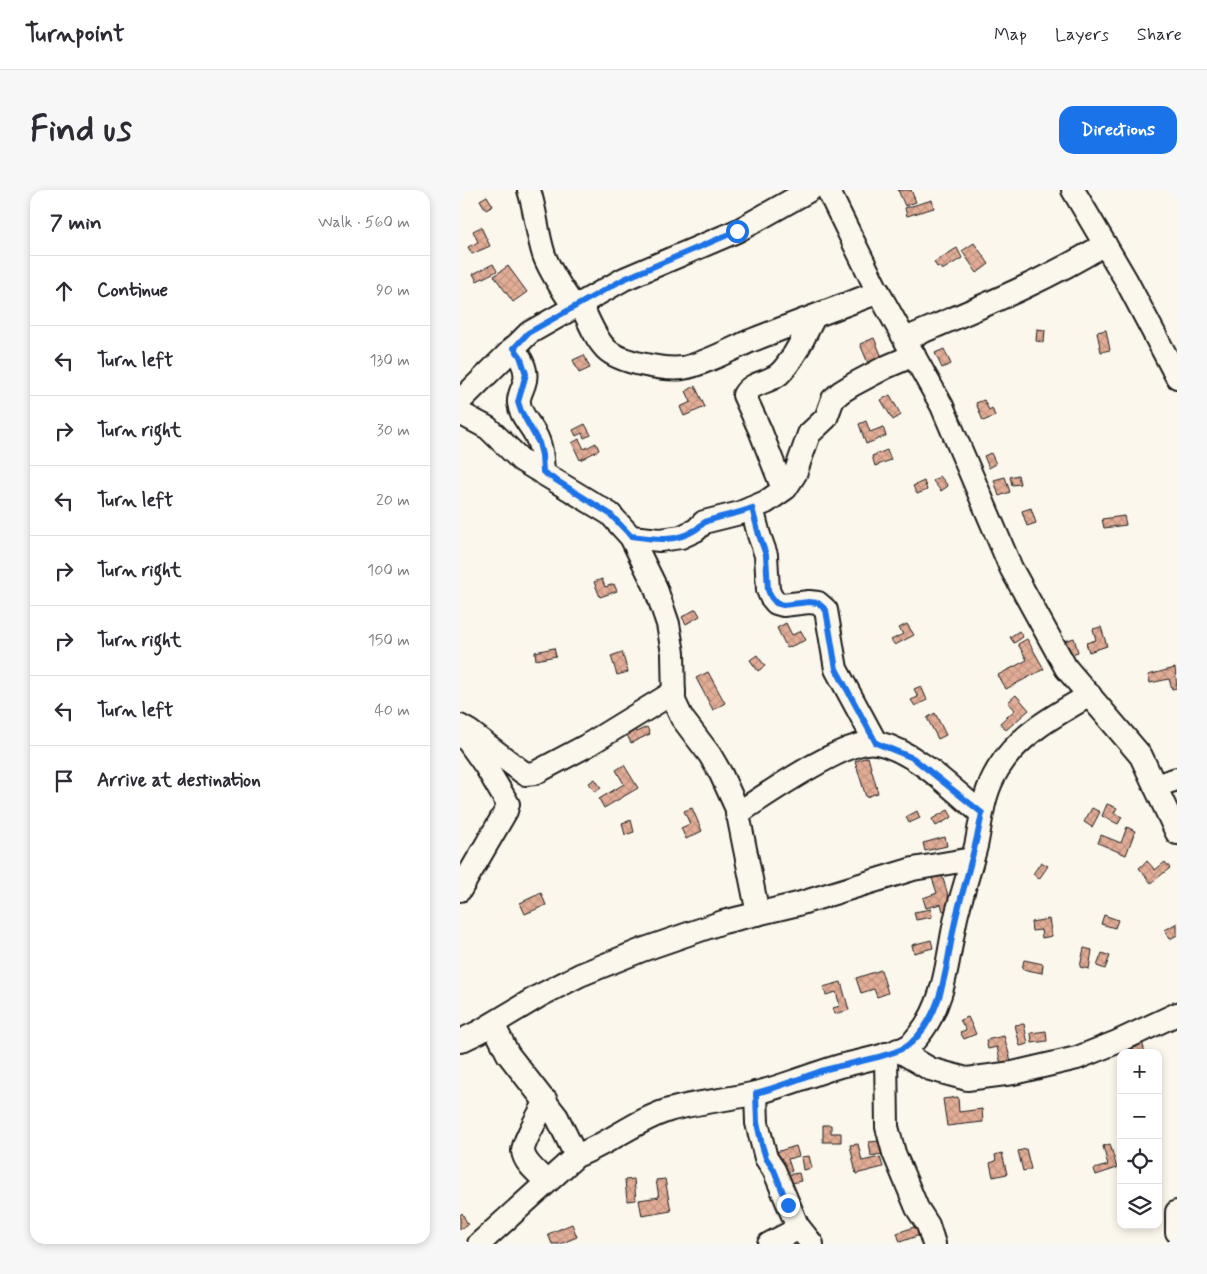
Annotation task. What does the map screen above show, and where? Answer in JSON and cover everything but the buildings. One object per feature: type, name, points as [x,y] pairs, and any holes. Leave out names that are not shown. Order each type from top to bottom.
[{"type":"street","points":[[529,190],[536,210],[544,256],[550,270],[577,305],[607,350],[620,359],[663,367],[683,368],[701,363],[779,330],[879,292]]},
{"type":"street","points":[[460,400],[528,333],[624,279],[737,231],[810,190]]},
{"type":"street","points":[[828,190],[879,292],[942,406],[1011,568],[1066,668],[1142,756],[1177,833]]},
{"type":"street","points":[[1073,190],[1126,280],[1177,377]]},
{"type":"street","points":[[631,536],[660,540],[681,537],[696,530],[704,522],[740,513],[766,502],[784,489],[795,474],[809,434],[813,428],[826,418],[833,399],[854,384],[886,367],[909,347],[1072,264],[1105,244]]},
{"type":"street","points":[[784,489],[744,395],[747,389],[779,374],[814,317]]},
{"type":"street","points":[[514,348],[522,361],[526,374],[518,402],[539,443],[543,472]]},
{"type":"street","points":[[460,413],[488,428],[521,460],[610,514],[631,536],[655,586],[668,624],[673,653],[674,701],[682,718],[710,755],[721,774],[737,814],[758,914]]},
{"type":"street","points":[[752,508],[766,555],[768,590],[771,597],[776,603],[783,605],[809,602],[818,603],[826,610],[836,669],[876,743]]},
{"type":"street","points":[[460,726],[525,774],[535,772],[586,746],[674,692]]},
{"type":"street","points":[[479,1244],[576,1156],[595,1150],[643,1121],[669,1110],[756,1093],[910,1045],[924,1029],[933,1012],[946,976],[957,912],[972,859],[984,800],[998,769],[1014,748],[1038,726],[1090,695]]},
{"type":"street","points":[[460,731],[485,765],[508,804],[460,890]]},
{"type":"street","points":[[737,814],[842,751],[859,744],[876,743],[913,758],[982,813]]},
{"type":"street","points":[[1154,786],[1177,779]]},
{"type":"street","points":[[460,1041],[493,1024],[539,996],[580,976],[642,950],[714,925],[798,904],[913,869],[972,859]]},
{"type":"street","points":[[892,1052],[930,1069],[966,1079],[1013,1073],[1076,1058],[1118,1042],[1177,1014]]},
{"type":"street","points":[[493,1024],[508,1054],[522,1074],[546,1101],[565,1131],[576,1156]]},
{"type":"street","points":[[892,1052],[887,1127],[900,1168],[917,1208],[928,1225],[934,1244]]},
{"type":"street","points":[[756,1093],[757,1123],[766,1158],[774,1170],[797,1225],[812,1244]]},
{"type":"street","points":[[546,1101],[525,1142],[523,1152],[527,1161],[547,1182]]},
{"type":"street","points":[[1177,1212],[1177,1232]]},
{"type":"street","points":[[769,1244],[790,1233],[797,1225]]},
{"type":"route","points":[[737,231],[624,279],[528,333],[514,348],[520,356],[526,374],[518,402],[528,425],[539,443],[543,472],[610,514],[631,536],[660,540],[681,537],[696,530],[704,522],[752,508],[766,555],[768,590],[771,597],[776,603],[783,605],[809,602],[818,603],[826,610],[836,669],[876,743],[913,758],[982,813],[967,882],[957,912],[946,976],[933,1012],[924,1029],[910,1045],[756,1093],[757,1123],[762,1145],[788,1205]]}]
